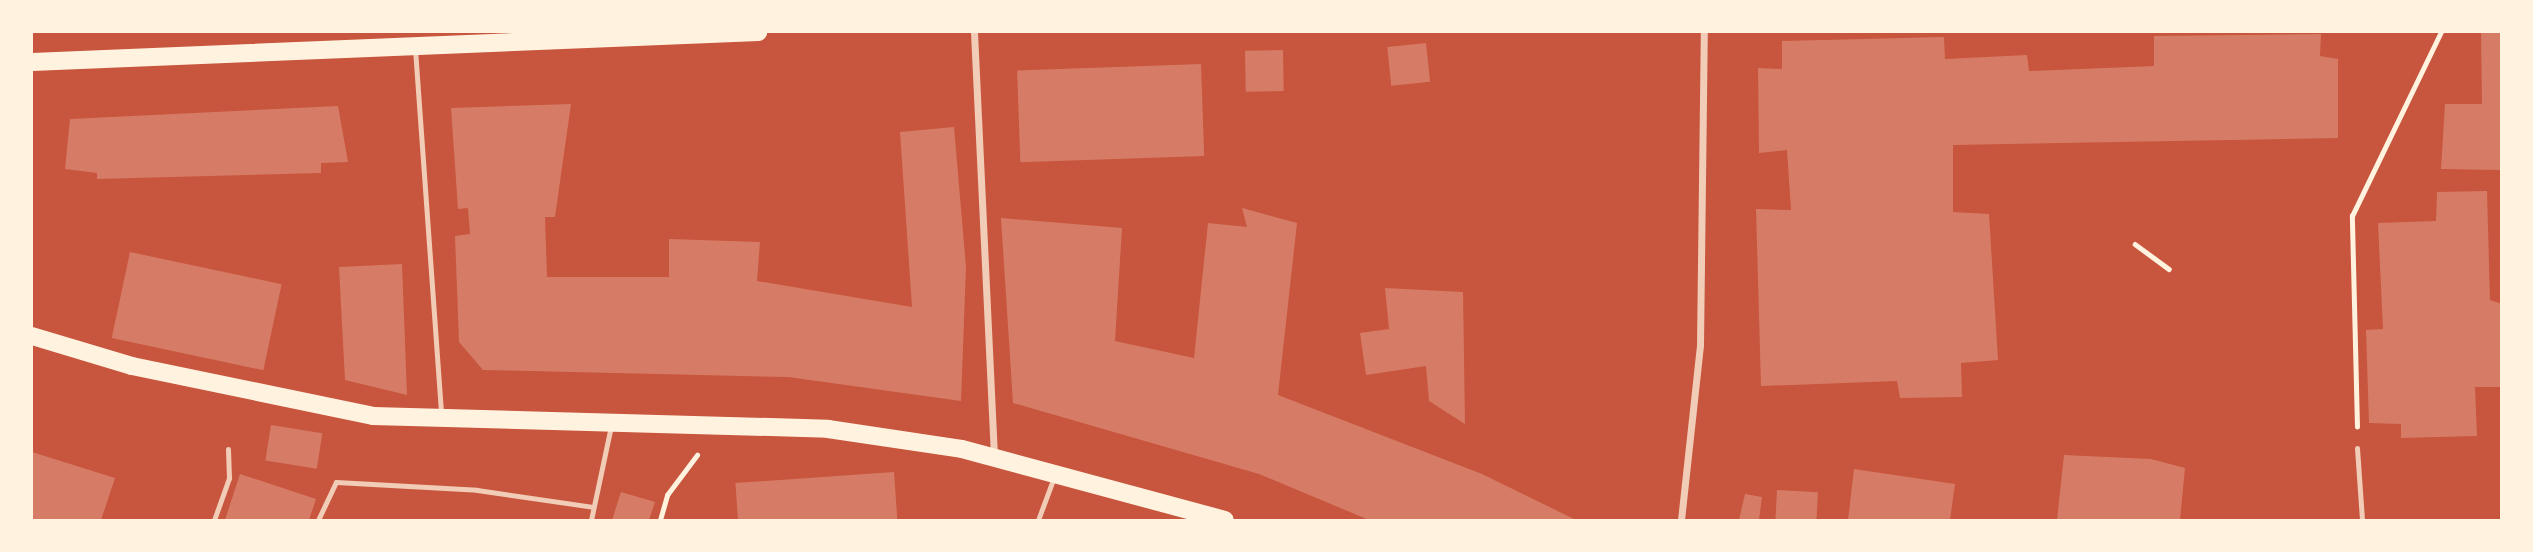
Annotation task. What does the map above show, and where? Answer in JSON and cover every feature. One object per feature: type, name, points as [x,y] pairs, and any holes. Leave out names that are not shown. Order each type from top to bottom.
[{"type":"main road","points":[[32,62],[415,49],[758,32]]},
{"type":"main road","points":[[32,336],[158,371],[373,416],[441,422],[612,420],[828,429],[995,456],[1225,520]]},
{"type":"street","points":[[974,32],[995,456]]},
{"type":"street","points":[[1681,520],[1700,345],[1704,32]]},
{"type":"lane","points":[[415,49],[441,422]]},
{"type":"lane","points":[[591,520],[612,420]]},
{"type":"lane","points":[[214,520],[229,478],[228,449]]},
{"type":"lane","points":[[2357,449],[2362,520]]},
{"type":"lane","points":[[1038,520],[1056,471]]},
{"type":"lane","points":[[318,520],[336,482],[477,490],[593,508]]},
{"type":"path","points":[[2357,449],[2352,216],[2441,32]]},
{"type":"path","points":[[2135,244],[2169,270]]},
{"type":"path","points":[[660,520],[667,495],[697,461],[697,446]]},
{"type":"building","points":[[2481,32],[2502,32],[2500,170],[2441,169],[2445,104],[2482,104]]},
{"type":"building","points":[[2321,34],[2320,56],[2338,59],[2338,138],[1953,145],[1953,212],[1989,214],[1998,360],[1961,363],[1962,397],[1900,398],[1897,381],[1761,386],[1756,209],[1791,210],[1787,150],[1759,153],[1758,68],[1782,69],[1782,41],[1944,37],[1945,59],[2027,55],[2029,71],[2154,66],[2154,36]]},
{"type":"building","points":[[1426,43],[1430,82],[1391,86],[1387,47]]},
{"type":"building","points":[[1283,50],[1284,91],[1246,92],[1245,51]]},
{"type":"building","points":[[1201,64],[1204,156],[1020,162],[1017,70]]},
{"type":"building","points":[[571,104],[555,217],[545,217],[547,277],[669,277],[669,239],[760,242],[757,281],[912,307],[900,132],[954,127],[966,267],[961,401],[788,377],[483,370],[459,342],[455,236],[470,234],[468,208],[458,209],[451,108]]},
{"type":"building","points":[[338,106],[348,162],[321,163],[321,173],[97,179],[97,173],[65,169],[70,119]]},
{"type":"building","points":[[2487,191],[2490,300],[2502,304],[2502,387],[2475,387],[2477,436],[2401,438],[2401,424],[2369,423],[2366,330],[2383,329],[2378,223],[2436,221],[2437,192]]},
{"type":"building","points":[[1242,208],[1297,223],[1278,395],[1482,474],[1576,520],[1369,520],[1259,474],[1013,403],[1001,218],[1122,228],[1115,341],[1194,358],[1208,223],[1247,227]]},
{"type":"building","points":[[130,252],[282,284],[263,370],[112,338]]},
{"type":"building","points":[[402,264],[407,395],[345,380],[339,267]]},
{"type":"building","points":[[1385,288],[1463,292],[1465,424],[1429,401],[1426,366],[1366,375],[1360,333],[1389,329]]},
{"type":"building","points":[[271,425],[322,433],[317,469],[265,461]]},
{"type":"building","points":[[32,452],[115,478],[101,520],[32,520]]},
{"type":"building","points":[[2064,455],[2151,459],[2185,468],[2180,520],[2057,520]]},
{"type":"building","points":[[1854,469],[1955,484],[1950,520],[1848,520]]},
{"type":"building","points":[[894,472],[897,520],[738,520],[735,483]]},
{"type":"building","points":[[240,474],[316,499],[309,520],[225,520]]},
{"type":"building","points":[[1777,490],[1818,492],[1816,520],[1775,520]]},
{"type":"building","points":[[621,492],[655,502],[649,520],[612,520]]},
{"type":"building","points":[[1745,494],[1762,497],[1759,520],[1739,520]]}]
